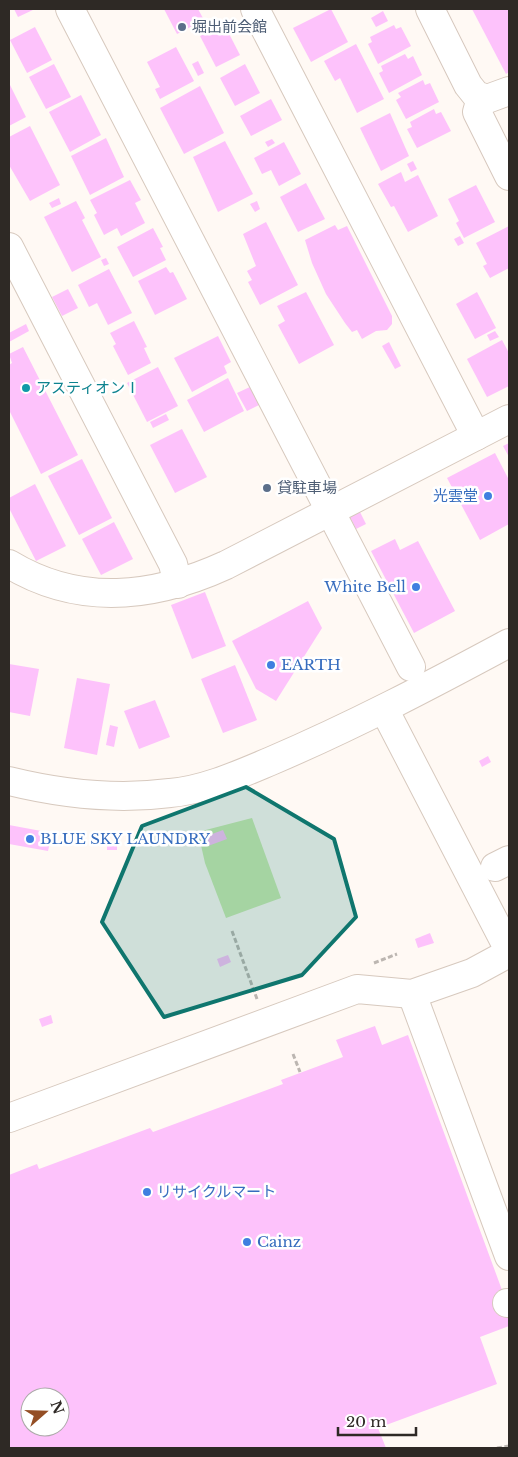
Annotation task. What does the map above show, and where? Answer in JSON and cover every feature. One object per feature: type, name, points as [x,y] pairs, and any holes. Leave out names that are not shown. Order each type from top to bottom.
[{"type":"street","points":[[70,9],[411,667]]},
{"type":"street","points":[[255,9],[476,436]]},
{"type":"street","points":[[430,9],[468,85],[476,95],[487,99],[509,90]]},
{"type":"street","points":[[482,98],[477,112],[509,176]]},
{"type":"street","points":[[9,247],[173,564],[178,584]]},
{"type":"street","points":[[9,564],[44,581],[90,592],[137,593],[178,584],[226,565],[509,418]]},
{"type":"street","points":[[9,781],[69,793],[103,796],[170,794],[219,781],[256,767],[384,709],[509,643]]},
{"type":"street","points":[[9,1118],[357,989],[412,994],[472,972],[509,951],[384,709]]},
{"type":"street","points":[[412,994],[509,1256]]},
{"type":"path","points":[[232,931],[259,1006]]},
{"type":"path","points":[[370,964],[397,954]]},
{"type":"path","points":[[293,1054],[300,1072]]},
{"type":"path","points":[[497,1448],[509,1446]]},
{"type":"highlighted area","points":[[246,787],[334,839],[356,917],[302,975],[164,1017],[102,922],[142,826]]},
{"type":"green space","points":[[252,818],[281,898],[226,918],[205,863],[198,832]]},
{"type":"building","points":[[14,9],[35,9],[18,17]]},
{"type":"building","name":"堀出前会館","points":[[164,9],[198,9],[204,20],[177,34]]},
{"type":"building","points":[[331,9],[348,42],[311,62],[293,28]]},
{"type":"building","points":[[472,9],[509,9],[509,72],[506,74]]},
{"type":"building","points":[[383,11],[388,21],[376,27],[371,18]]},
{"type":"building","points":[[224,24],[240,55],[216,67],[200,36]]},
{"type":"building","points":[[394,25],[396,29],[401,27],[411,46],[378,64],[368,44],[372,42],[370,37]]},
{"type":"building","points":[[35,27],[52,60],[27,73],[10,40]]},
{"type":"building","points":[[356,44],[384,99],[357,113],[340,78],[335,81],[324,61]]},
{"type":"building","points":[[176,47],[194,81],[160,99],[155,89],[160,87],[147,62]]},
{"type":"building","points":[[405,54],[408,59],[413,56],[422,75],[389,93],[379,73],[383,71],[381,66]]},
{"type":"building","points":[[198,61],[204,73],[198,76],[192,64]]},
{"type":"building","points":[[54,64],[71,97],[46,109],[29,77]]},
{"type":"building","points":[[245,64],[260,93],[235,106],[220,78]]},
{"type":"building","points":[[423,80],[425,85],[430,83],[439,102],[406,119],[396,100],[401,97],[398,93]]},
{"type":"building","points":[[9,83],[26,117],[9,126]]},
{"type":"building","points":[[200,86],[224,133],[184,154],[160,108]]},
{"type":"building","points":[[81,95],[101,135],[70,152],[49,112]]},
{"type":"building","points":[[271,99],[282,120],[251,136],[240,116]]},
{"type":"building","points":[[434,109],[436,114],[441,112],[451,131],[417,148],[407,129],[412,127],[410,122]]},
{"type":"building","points":[[390,113],[409,156],[381,171],[360,128]]},
{"type":"building","points":[[30,126],[60,185],[30,201],[9,165],[9,137]]},
{"type":"building","points":[[106,138],[124,177],[90,195],[71,156]]},
{"type":"building","points":[[272,139],[275,143],[268,147],[265,142]]},
{"type":"building","points":[[225,141],[253,194],[218,212],[193,157]]},
{"type":"building","points":[[284,142],[301,174],[279,186],[271,170],[262,174],[254,158]]},
{"type":"building","points":[[413,161],[417,169],[411,172],[407,164]]},
{"type":"building","points":[[401,172],[405,182],[418,175],[438,216],[408,232],[394,206],[391,207],[378,184]]},
{"type":"building","points":[[130,180],[141,200],[135,203],[145,223],[121,236],[117,228],[104,235],[94,215],[97,213],[90,200]]},
{"type":"building","points":[[306,183],[325,219],[298,232],[280,197]]},
{"type":"building","points":[[476,185],[495,222],[464,238],[456,223],[459,221],[448,199]]},
{"type":"building","points":[[59,198],[61,204],[52,208],[49,203]]},
{"type":"building","points":[[76,201],[85,218],[82,220],[101,257],[72,272],[44,217]]},
{"type":"building","points":[[257,201],[260,209],[255,212],[250,204]]},
{"type":"building","points":[[266,222],[298,285],[260,305],[248,282],[252,280],[247,271],[256,266],[243,234]]},
{"type":"building","points":[[335,225],[338,230],[347,226],[392,316],[392,324],[387,330],[376,331],[362,339],[357,330],[352,332],[326,294],[312,263],[305,240]]},
{"type":"building","points":[[509,226],[509,268],[490,278],[483,266],[487,264],[476,243]]},
{"type":"building","points":[[153,228],[163,247],[160,248],[166,260],[133,277],[117,247]]},
{"type":"building","points":[[460,236],[464,243],[458,246],[454,239]]},
{"type":"building","points":[[106,258],[109,264],[104,266],[101,260]]},
{"type":"building","points":[[166,267],[170,273],[173,272],[187,299],[155,315],[138,281]]},
{"type":"building","points":[[109,269],[132,313],[108,325],[97,303],[89,307],[78,285]]},
{"type":"building","points":[[68,289],[78,308],[62,316],[52,297]]},
{"type":"building","points":[[306,292],[334,345],[299,364],[278,325],[285,321],[277,306]]},
{"type":"building","points":[[477,292],[496,328],[475,339],[456,304]]},
{"type":"building","points":[[134,321],[147,347],[144,348],[151,363],[128,375],[113,346],[116,344],[110,333]]},
{"type":"building","points":[[26,324],[29,331],[9,342],[9,333]]},
{"type":"building","points":[[495,331],[499,337],[490,341],[487,335]]},
{"type":"building","points":[[218,336],[231,362],[224,366],[227,373],[192,392],[174,358]]},
{"type":"building","points":[[502,340],[509,353],[509,386],[487,397],[467,359]]},
{"type":"building","points":[[389,342],[401,366],[395,369],[382,346]]},
{"type":"building","name":"アスティオンⅠ","points":[[23,347],[78,455],[41,474],[9,410],[9,365],[12,363],[9,354]]},
{"type":"building","points":[[158,367],[178,406],[147,422],[127,383]]},
{"type":"building","points":[[228,378],[244,411],[204,432],[187,400]]},
{"type":"building","points":[[252,386],[261,404],[247,411],[237,393]]},
{"type":"building","points":[[166,414],[169,420],[153,428],[150,422]]},
{"type":"building","points":[[182,429],[207,477],[175,493],[150,445]]},
{"type":"building","points":[[509,443],[509,457],[503,446]]},
{"type":"building","points":[[495,453],[509,480],[509,524],[480,540],[447,478]]},
{"type":"building","points":[[82,459],[112,518],[79,535],[48,476]]},
{"type":"building","points":[[35,484],[66,546],[36,561],[9,508],[9,498]]},
{"type":"building","points":[[360,512],[366,524],[356,529],[350,517]]},
{"type":"building","points":[[114,522],[133,559],[101,575],[82,539]]},
{"type":"building","points":[[395,539],[400,550],[418,541],[455,611],[414,633],[371,551]]},
{"type":"building","points":[[205,592],[226,646],[192,659],[171,605]]},
{"type":"building","name":"EARTH","points":[[308,601],[322,628],[276,701],[256,689],[232,641]]},
{"type":"building","points":[[9,664],[39,669],[30,716],[9,712]]},
{"type":"building","points":[[235,665],[257,720],[223,733],[201,679]]},
{"type":"building","points":[[77,678],[110,684],[97,755],[64,748]]},
{"type":"building","points":[[155,700],[170,737],[139,749],[124,711]]},
{"type":"building","points":[[110,725],[118,727],[114,747],[106,745]]},
{"type":"building","points":[[488,756],[491,762],[482,767],[479,761]]},
{"type":"building","name":"BLUE SKY LAUNDRY","points":[[9,825],[52,833],[48,851],[9,844]]},
{"type":"building","points":[[223,830],[227,839],[208,846],[204,837]]},
{"type":"building","points":[[107,842],[117,842],[117,850],[107,850]]},
{"type":"building","points":[[430,933],[434,943],[418,948],[415,939]]},
{"type":"building","points":[[228,955],[231,962],[220,967],[217,959]]},
{"type":"building","points":[[51,1015],[53,1023],[42,1027],[39,1019]]},
{"type":"building","name":"Cainz","points":[[375,1026],[382,1045],[408,1035],[509,1309],[509,1326],[480,1337],[497,1384],[378,1428],[386,1448],[9,1448],[9,1175],[37,1164],[39,1169],[150,1128],[153,1132],[283,1084],[281,1080],[343,1057],[336,1040]]},
{"type":"place","name":"堀出前会館","points":[[182,27]]},
{"type":"place","name":"アスティオンⅠ","points":[[26,388]]},
{"type":"place","name":"貸駐車場","points":[[267,488]]},
{"type":"place","name":"光雲堂","points":[[488,496]]},
{"type":"place","name":"White Bell","points":[[416,587]]},
{"type":"place","name":"EARTH","points":[[271,665]]},
{"type":"place","name":"BLUE SKY LAUNDRY","points":[[30,839]]},
{"type":"place","name":"リサイクルマート","points":[[147,1192]]},
{"type":"place","name":"Cainz","points":[[247,1242]]}]
